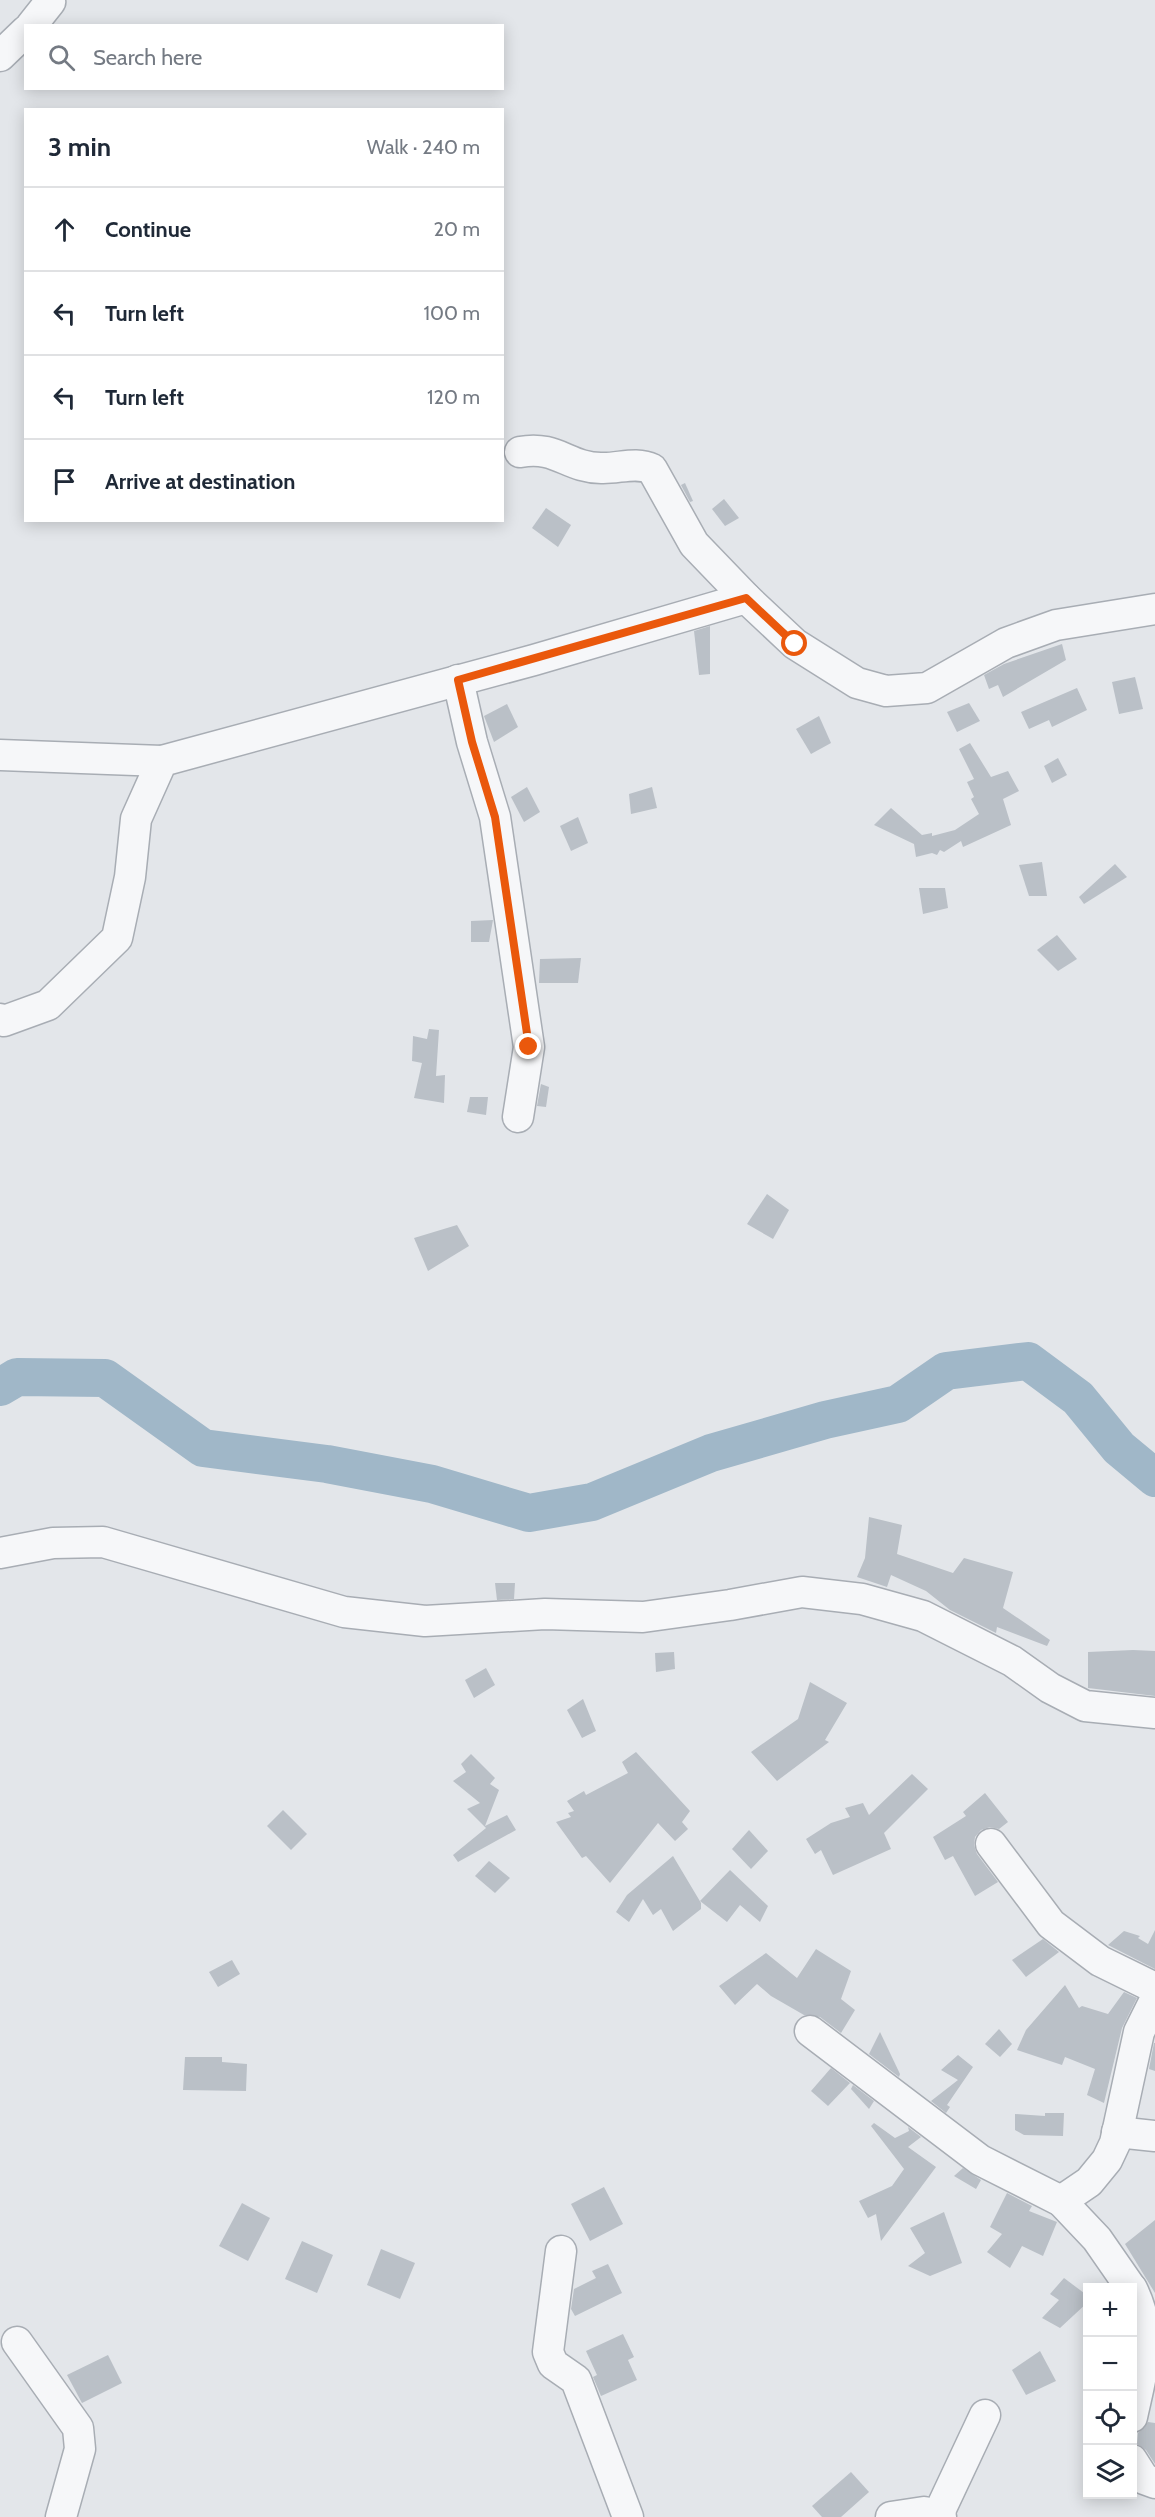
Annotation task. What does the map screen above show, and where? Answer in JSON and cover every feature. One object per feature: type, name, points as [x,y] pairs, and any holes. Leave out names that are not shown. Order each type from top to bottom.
[{"type":"street","points":[[33,24],[50,2],[49,0]]},
{"type":"street","points":[[0,56],[24,33]]},
{"type":"street","points":[[520,452],[542,449],[583,466],[601,468],[644,465],[652,469],[694,544],[746,598],[795,644],[857,683],[886,691],[927,688],[1006,643],[1056,625],[1155,609]]},
{"type":"street","points":[[0,754],[162,761],[746,598]]},
{"type":"street","points":[[458,680],[472,742],[495,817],[529,1047],[518,1117]]},
{"type":"street","points":[[0,1019],[4,1021],[48,1005],[117,938],[130,877],[136,819],[162,761]]},
{"type":"street","points":[[0,1553],[53,1543],[103,1542],[344,1612],[425,1620],[545,1614],[643,1617],[802,1592],[862,1599],[923,1616],[1012,1661],[1050,1688],[1085,1706],[1155,1713]]},
{"type":"street","points":[[991,1844],[1051,1924],[1100,1961],[1155,1988]]},
{"type":"street","points":[[1061,2201],[1095,2174],[1107,2160],[1117,2132],[1140,2032],[1155,2000]]},
{"type":"street","points":[[810,2031],[980,2160],[1061,2201],[1097,2239],[1128,2283]]},
{"type":"street","points":[[1117,2132],[1155,2136]]},
{"type":"street","points":[[561,2251],[548,2352],[553,2364],[569,2372],[576,2380],[627,2517]]},
{"type":"street","points":[[1137,2296],[1150,2331],[1150,2348],[1137,2398]]},
{"type":"street","points":[[17,2342],[78,2428],[80,2449],[61,2517]]},
{"type":"street","points":[[891,2517],[924,2512],[940,2516],[985,2415]]},
{"type":"street","points":[[1137,2468],[1144,2479],[1155,2484]]},
{"type":"building","points":[[685,483],[693,501],[690,502],[681,485]]},
{"type":"building","points":[[724,499],[739,518],[725,526],[712,509]]},
{"type":"building","points":[[546,508],[571,525],[558,547],[532,528]]},
{"type":"building","points":[[710,626],[710,674],[699,675],[694,631]]},
{"type":"building","points":[[1062,644],[1066,660],[1003,697],[998,685],[989,689],[984,675],[1004,664]]},
{"type":"building","points":[[1135,677],[1143,709],[1119,714],[1112,682]]},
{"type":"building","points":[[1077,688],[1087,710],[1052,727],[1049,720],[1029,729],[1021,712]]},
{"type":"building","points":[[969,703],[980,721],[957,732],[947,712]]},
{"type":"building","points":[[507,704],[518,727],[494,742],[484,716]]},
{"type":"building","points":[[819,716],[831,743],[811,754],[796,729]]},
{"type":"building","points":[[970,743],[991,777],[1008,771],[1019,791],[1003,799],[1011,825],[963,847],[961,841],[944,852],[940,850],[937,855],[932,853],[916,857],[914,844],[874,825],[891,808],[922,835],[932,833],[932,836],[955,830],[979,814],[971,799],[974,797],[967,782],[974,779],[959,749]]},
{"type":"building","points":[[1058,758],[1067,775],[1052,783],[1044,766]]},
{"type":"building","points":[[527,787],[540,812],[524,822],[511,797]]},
{"type":"building","points":[[652,787],[657,808],[631,814],[629,794]]},
{"type":"building","points":[[578,817],[588,843],[571,851],[560,826]]},
{"type":"building","points":[[1042,862],[1047,896],[1029,896],[1019,865]]},
{"type":"building","points":[[1115,864],[1127,877],[1084,904],[1079,897]]},
{"type":"building","points":[[919,888],[945,888],[948,908],[923,914]]},
{"type":"building","points":[[493,920],[489,942],[471,942],[471,921]]},
{"type":"building","points":[[1057,935],[1077,959],[1058,971],[1037,950]]},
{"type":"building","points":[[581,958],[578,983],[539,983],[540,959]]},
{"type":"building","points":[[429,1029],[439,1030],[436,1076],[445,1075],[444,1103],[414,1098],[422,1063],[412,1061],[413,1036],[427,1039]]},
{"type":"building","points":[[541,1084],[549,1087],[546,1107],[537,1106]]},
{"type":"building","points":[[470,1097],[488,1097],[486,1115],[467,1112]]},
{"type":"building","points":[[767,1194],[789,1210],[773,1239],[747,1224]]},
{"type":"building","points":[[457,1225],[469,1246],[428,1271],[414,1238]]},
{"type":"building","points":[[869,1517],[902,1525],[897,1554],[953,1573],[964,1558],[1013,1572],[1003,1608],[1050,1640],[1047,1646],[997,1627],[996,1633],[950,1610],[926,1591],[891,1575],[887,1587],[857,1577],[865,1558]]},
{"type":"building","points":[[495,1583],[515,1583],[514,1599],[497,1600]]},
{"type":"building","points":[[1155,1651],[1155,1696],[1088,1688],[1088,1652]]},
{"type":"building","points":[[674,1652],[675,1669],[656,1672],[655,1653]]},
{"type":"building","points":[[486,1668],[495,1685],[474,1698],[465,1680]]},
{"type":"building","points":[[810,1682],[847,1703],[825,1740],[829,1742],[777,1781],[751,1752],[798,1719]]},
{"type":"building","points":[[583,1699],[596,1731],[582,1738],[567,1710]]},
{"type":"building","points":[[636,1752],[690,1811],[682,1822],[688,1829],[675,1841],[658,1823],[610,1883],[586,1856],[582,1858],[556,1822],[571,1817],[568,1813],[574,1811],[567,1801],[584,1791],[586,1795],[628,1773],[622,1762]]},
{"type":"building","points":[[471,1754],[495,1778],[490,1784],[499,1790],[485,1826],[507,1815],[516,1830],[458,1862],[453,1855],[486,1828],[467,1809],[480,1803],[453,1781],[466,1772],[461,1764]]},
{"type":"building","points":[[912,1774],[928,1789],[884,1833],[891,1849],[833,1875],[821,1850],[815,1854],[806,1839],[831,1823],[850,1817],[845,1808],[863,1803],[869,1815]]},
{"type":"building","points":[[985,1793],[1008,1822],[999,1829],[990,1827],[981,1830],[975,1837],[974,1845],[977,1854],[998,1882],[975,1896],[953,1856],[945,1860],[933,1837],[966,1816],[963,1812]]},
{"type":"building","points":[[283,1810],[307,1834],[291,1850],[267,1826]]},
{"type":"building","points":[[749,1830],[768,1851],[751,1869],[732,1849]]},
{"type":"building","points":[[673,1856],[701,1903],[701,1909],[673,1931],[661,1909],[653,1915],[643,1899],[629,1922],[616,1912],[627,1895]]},
{"type":"building","points":[[489,1861],[510,1878],[495,1893],[475,1876]]},
{"type":"building","points":[[730,1870],[768,1906],[760,1922],[740,1905],[727,1922],[700,1901]]},
{"type":"building","points":[[1155,1930],[1155,1969],[1108,1945],[1124,1931],[1140,1936],[1138,1938],[1148,1944]]},
{"type":"building","points":[[1043,1939],[1059,1952],[1026,1977],[1012,1960]]},
{"type":"building","points":[[816,1949],[851,1971],[841,1999],[855,2010],[841,2033],[820,2017],[804,2015],[771,1996],[757,1984],[735,2005],[719,1986],[766,1953],[797,1978]]},
{"type":"building","points":[[232,1960],[240,1974],[218,1987],[209,1972]]},
{"type":"building","points":[[1065,1985],[1079,2008],[1082,2006],[1108,2014],[1124,1992],[1137,1998],[1122,2028],[1104,2103],[1087,2095],[1095,2069],[1065,2057],[1062,2065],[1017,2050],[1026,2030]]},
{"type":"building","points":[[999,2029],[1012,2044],[1000,2057],[985,2044]]},
{"type":"building","points":[[880,2032],[900,2074],[899,2077],[869,2054]]},
{"type":"building","points":[[1155,2043],[1155,2071],[1149,2069]]},
{"type":"building","points":[[958,2055],[973,2067],[947,2105],[950,2107],[946,2113],[931,2101],[958,2080],[941,2070]]},
{"type":"building","points":[[185,2057],[222,2057],[222,2062],[247,2064],[246,2091],[183,2090]]},
{"type":"building","points":[[831,2068],[850,2083],[828,2106],[811,2091]]},
{"type":"building","points":[[853,2085],[874,2101],[869,2109],[851,2089]]},
{"type":"building","points":[[1045,2113],[1064,2113],[1063,2136],[1024,2135],[1015,2130],[1015,2114],[1045,2116]]},
{"type":"building","points":[[874,2123],[895,2138],[909,2131],[908,2127],[921,2137],[908,2147],[936,2167],[881,2241],[876,2214],[868,2218],[859,2201],[892,2186],[904,2169],[871,2126]]},
{"type":"building","points":[[963,2168],[981,2180],[976,2189],[954,2176]]},
{"type":"building","points":[[604,2187],[623,2224],[590,2241],[571,2204]]},
{"type":"building","points":[[1007,2193],[1032,2206],[1029,2211],[1057,2222],[1043,2256],[1022,2246],[1010,2268],[987,2252],[1002,2234],[990,2227]]},
{"type":"building","points":[[242,2203],[270,2218],[248,2261],[219,2246]]},
{"type":"building","points":[[944,2212],[962,2263],[930,2276],[908,2266],[925,2253],[910,2228]]},
{"type":"building","points":[[1155,2220],[1155,2293],[1125,2244]]},
{"type":"building","points":[[302,2241],[333,2255],[317,2293],[285,2279]]},
{"type":"building","points":[[381,2249],[415,2263],[400,2299],[367,2285]]},
{"type":"building","points":[[608,2264],[622,2293],[575,2316],[571,2309],[574,2289],[596,2278],[592,2271]]},
{"type":"building","points":[[1064,2278],[1083,2292],[1083,2307],[1060,2328],[1042,2318],[1059,2300],[1050,2294]]},
{"type":"building","points":[[623,2334],[634,2357],[628,2360],[637,2380],[601,2396],[593,2377],[597,2375],[586,2351]]},
{"type":"building","points":[[1040,2351],[1056,2381],[1026,2395],[1012,2370]]},
{"type":"building","points":[[108,2355],[122,2383],[82,2403],[67,2375]]},
{"type":"building","points":[[1148,2422],[1155,2423],[1155,2464],[1146,2450],[1137,2444],[1138,2433]]},
{"type":"building","points":[[851,2472],[869,2492],[841,2517],[822,2517],[812,2506]]},
{"type":"waterway","points":[[0,1387],[17,1377],[105,1378],[203,1448],[327,1464],[432,1484],[529,1513],[592,1502],[711,1453],[825,1420],[898,1404],[946,1371],[1028,1361],[1078,1398],[1119,1448],[1155,1478]]},
{"type":"route","points":[[529,1047],[495,817],[472,742],[458,680],[746,598],[795,644]]}]
